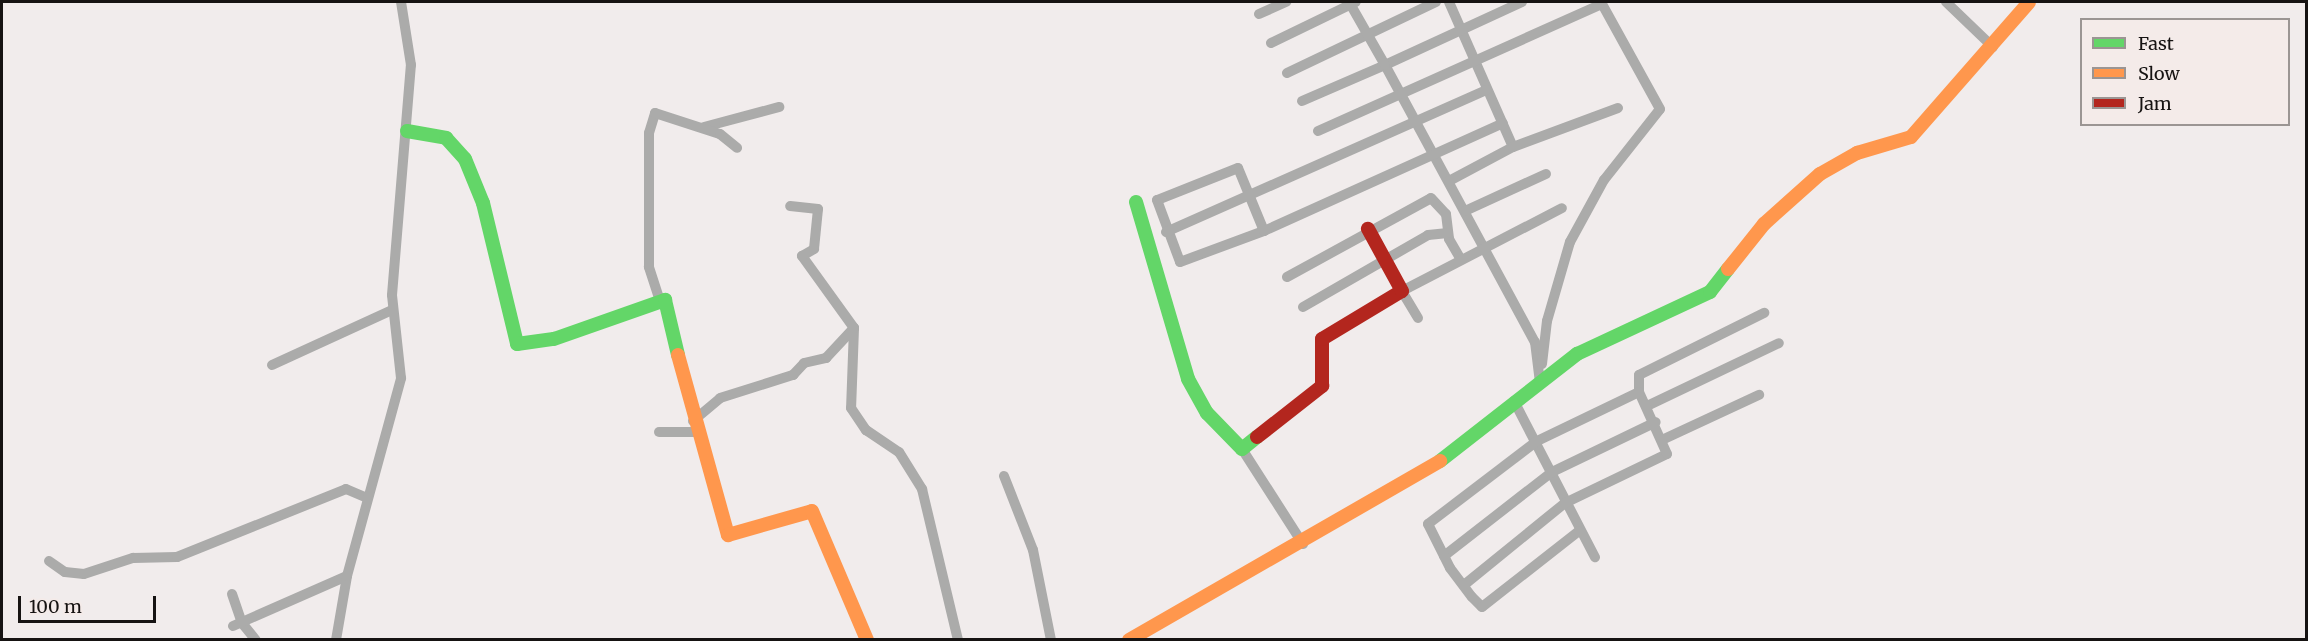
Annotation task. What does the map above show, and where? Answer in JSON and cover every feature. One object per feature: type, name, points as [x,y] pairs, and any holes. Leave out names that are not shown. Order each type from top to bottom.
[{"type":"street","points":[[336,639],[347,576],[401,378],[392,310],[411,65],[401,2]]},
{"type":"street","points":[[1259,14],[1286,2]]},
{"type":"street","points":[[1271,43],[1352,2],[1367,35],[1401,94],[1432,156],[1485,244],[1535,342],[1540,380]]},
{"type":"street","points":[[1287,73],[1436,2]]},
{"type":"street","points":[[1449,2],[1514,147]]},
{"type":"street","points":[[1302,101],[1522,2]]},
{"type":"street","points":[[1318,131],[1602,2],[1660,110],[1604,180],[1570,242],[1548,321],[1540,380]]},
{"type":"street","points":[[1946,2],[1993,47]]},
{"type":"street","points":[[1129,639],[1417,479],[1540,380],[1578,354],[1710,292],[1764,224],[1835,163],[1911,137],[1993,47],[2029,2]]},
{"type":"street","points":[[1166,231],[1251,198],[1416,125],[1487,90]]},
{"type":"street","points":[[704,127],[779,107]]},
{"type":"street","points":[[1449,181],[1514,147],[1618,108]]},
{"type":"street","points":[[738,148],[704,127],[662,113],[655,113],[650,127],[649,267],[659,298],[667,304],[694,426],[728,535],[812,511],[867,639]]},
{"type":"street","points":[[1264,231],[1238,168],[1161,196],[1157,203],[1178,262],[1264,231],[1503,123]]},
{"type":"street","points":[[407,131],[446,138],[465,159],[483,203],[517,344],[584,330],[659,298]]},
{"type":"street","points":[[1466,211],[1546,174]]},
{"type":"street","points":[[1287,277],[1368,229],[1431,198],[1446,214],[1448,233],[1460,258]]},
{"type":"street","points":[[1136,202],[1188,379],[1207,413],[1242,449],[1303,544]]},
{"type":"street","points":[[790,206],[818,209],[814,249],[802,256],[854,328],[851,408],[866,430],[899,452],[922,489],[958,639]]},
{"type":"street","points":[[1242,449],[1322,386],[1322,339],[1485,244],[1562,208]]},
{"type":"street","points":[[1368,229],[1418,318]]},
{"type":"street","points":[[1303,307],[1428,235],[1448,233]]},
{"type":"street","points":[[272,365],[392,310]]},
{"type":"street","points":[[1464,585],[1566,503],[1666,454],[1664,439],[1639,392],[1639,375],[1764,313]]},
{"type":"street","points":[[658,432],[694,426],[720,398],[793,375],[804,363],[826,358],[854,328]]},
{"type":"street","points":[[1647,406],[1779,343]]},
{"type":"street","points":[[1579,531],[1486,607],[1464,585],[1428,529],[1430,521],[1537,441],[1639,392]]},
{"type":"street","points":[[1664,439],[1759,395]]},
{"type":"street","points":[[1514,401],[1537,441],[1579,531],[1595,557]]},
{"type":"street","points":[[1444,556],[1552,472],[1656,422]]},
{"type":"street","points":[[1004,476],[1034,550],[1051,639]]},
{"type":"street","points":[[49,561],[65,572],[84,574],[133,558],[177,557],[346,489],[367,498]]},
{"type":"street","points":[[238,625],[347,576]]},
{"type":"street","points":[[232,594],[238,625],[256,639]]},
{"type":"traffic: fast","points":[[407,131],[446,138],[465,159],[483,203],[517,344],[554,339],[665,300],[678,355]]},
{"type":"traffic: fast","points":[[1136,202],[1188,379],[1207,413],[1242,449],[1257,437]]},
{"type":"traffic: fast","points":[[1440,461],[1577,354],[1710,292],[1728,269]]},
{"type":"traffic: slow","points":[[1728,269],[1764,224],[1820,174],[1857,153],[1911,137],[2029,2]]},
{"type":"traffic: slow","points":[[678,355],[728,535],[812,511],[867,640]]},
{"type":"traffic: slow","points":[[1129,640],[1440,461]]},
{"type":"traffic: jam","points":[[1257,437],[1322,386],[1322,339],[1402,291],[1368,229]]}]
